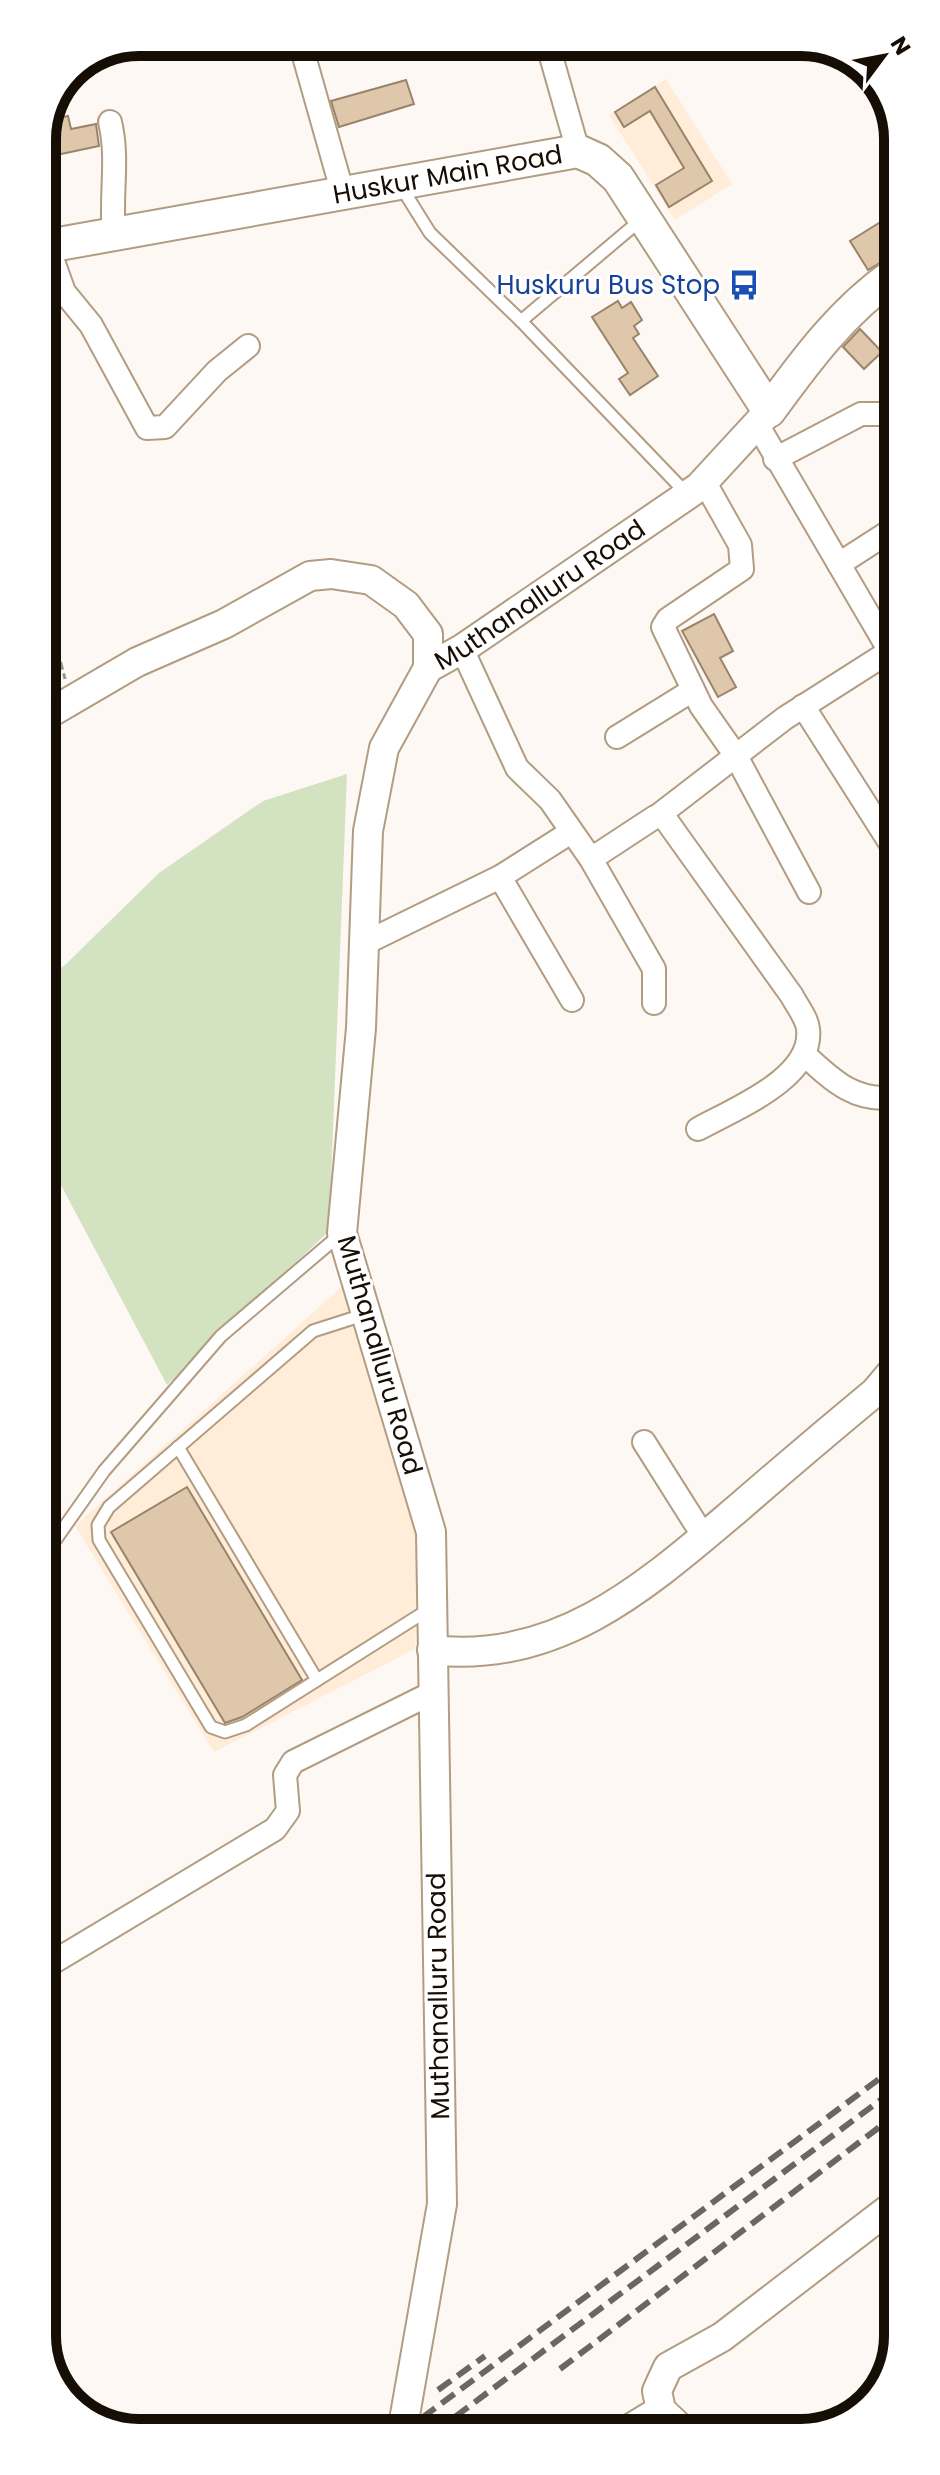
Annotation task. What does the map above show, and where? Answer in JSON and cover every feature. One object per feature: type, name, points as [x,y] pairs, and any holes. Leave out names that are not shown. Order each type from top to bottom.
[{"type":"main road","name":"Huskur Main Road","points":[[56,245],[578,151],[598,160],[618,178],[763,418]]},
{"type":"main road","points":[[763,418],[809,356],[863,296],[884,282]]},
{"type":"street","points":[[304,56],[343,194]]},
{"type":"street","points":[[551,56],[578,151]]},
{"type":"street","points":[[110,122],[116,147],[111,205],[114,235]]},
{"type":"street","points":[[56,273],[64,292],[91,325],[147,428],[165,427],[217,371],[248,346]]},
{"type":"street","points":[[775,459],[861,414],[884,414]]},
{"type":"street","points":[[763,418],[775,459],[884,637]]},
{"type":"street","name":"Muthanalluru Road","points":[[404,2419],[442,2204],[431,1532],[342,1233],[361,1028],[361,945],[368,831],[384,748],[428,668],[462,649],[696,488],[763,418]]},
{"type":"street","points":[[696,488],[729,521],[743,561],[735,577],[664,623],[693,690],[736,756],[809,892]]},
{"type":"street","points":[[839,564],[884,535]]},
{"type":"street","points":[[56,710],[137,662],[224,624],[310,576],[331,574],[371,580],[406,605],[428,634],[428,668]]},
{"type":"street","points":[[462,649],[517,768],[541,789],[591,859],[654,969],[654,1003]]},
{"type":"street","points":[[591,859],[659,815],[803,706],[884,659]]},
{"type":"street","points":[[617,737],[693,690]]},
{"type":"street","points":[[803,706],[884,833]]},
{"type":"street","points":[[659,815],[792,996],[808,1026],[808,1046],[800,1064],[775,1086],[698,1129]]},
{"type":"street","points":[[361,945],[500,877],[571,832]]},
{"type":"street","points":[[500,877],[572,1000]]},
{"type":"street","points":[[804,1054],[849,1092],[884,1099]]},
{"type":"street","points":[[432,1650],[462,1653],[526,1645],[573,1628],[647,1586],[884,1381]]},
{"type":"street","points":[[644,1442],[704,1537]]},
{"type":"street","points":[[56,1960],[275,1829],[288,1811],[285,1775],[293,1762],[432,1693]]},
{"type":"street","points":[[670,2419],[661,2410],[657,2391],[668,2367],[722,2337],[884,2213]]},
{"type":"street","points":[[646,2419],[661,2410]]},
{"type":"lane","points":[[399,183],[430,233],[696,488]]},
{"type":"lane","points":[[521,321],[643,217]]},
{"type":"lane","points":[[56,1539],[104,1471],[221,1336],[342,1233]]},
{"type":"lane","points":[[366,1314],[313,1331],[109,1507],[98,1525],[99,1540],[211,1727],[225,1732],[246,1725],[432,1608]]},
{"type":"lane","points":[[178,1447],[317,1680]]},
{"type":"path","points":[[56,646],[74,701]]},
{"type":"shaded area","points":[[666,79],[732,184],[675,220],[609,115]]},
{"type":"shaded area","points":[[347,1282],[420,1534],[415,1649],[214,1752],[75,1526]]},
{"type":"green space","points":[[347,774],[329,1231],[167,1385],[56,1176],[56,971],[159,873],[263,801]]},
{"type":"building","points":[[406,80],[414,104],[339,127],[331,101]]},
{"type":"building","points":[[655,87],[712,181],[669,207],[656,185],[684,168],[650,111],[624,127],[615,112]]},
{"type":"building","points":[[68,116],[71,129],[96,124],[99,146],[56,155],[59,118]]},
{"type":"building","points":[[884,220],[884,261],[868,270],[850,241]]},
{"type":"building","points":[[618,301],[622,308],[631,302],[642,320],[634,326],[639,334],[633,338],[658,376],[630,395],[619,379],[628,373],[592,317]]},
{"type":"building","points":[[860,329],[882,352],[864,369],[843,347]]},
{"type":"building","points":[[714,614],[733,651],[720,658],[736,687],[718,697],[682,631]]},
{"type":"building","points":[[187,1487],[302,1680],[242,1717],[225,1723],[111,1532]]},
{"type":"railway","points":[[421,2419],[884,2075]]},
{"type":"railway","points":[[452,2419],[884,2097]]},
{"type":"railway","points":[[560,2369],[884,2124]]},
{"type":"railway","points":[[438,2390],[485,2356]]},
{"type":"place","name":"Huskuru Bus Stop","points":[[744,285]]}]
